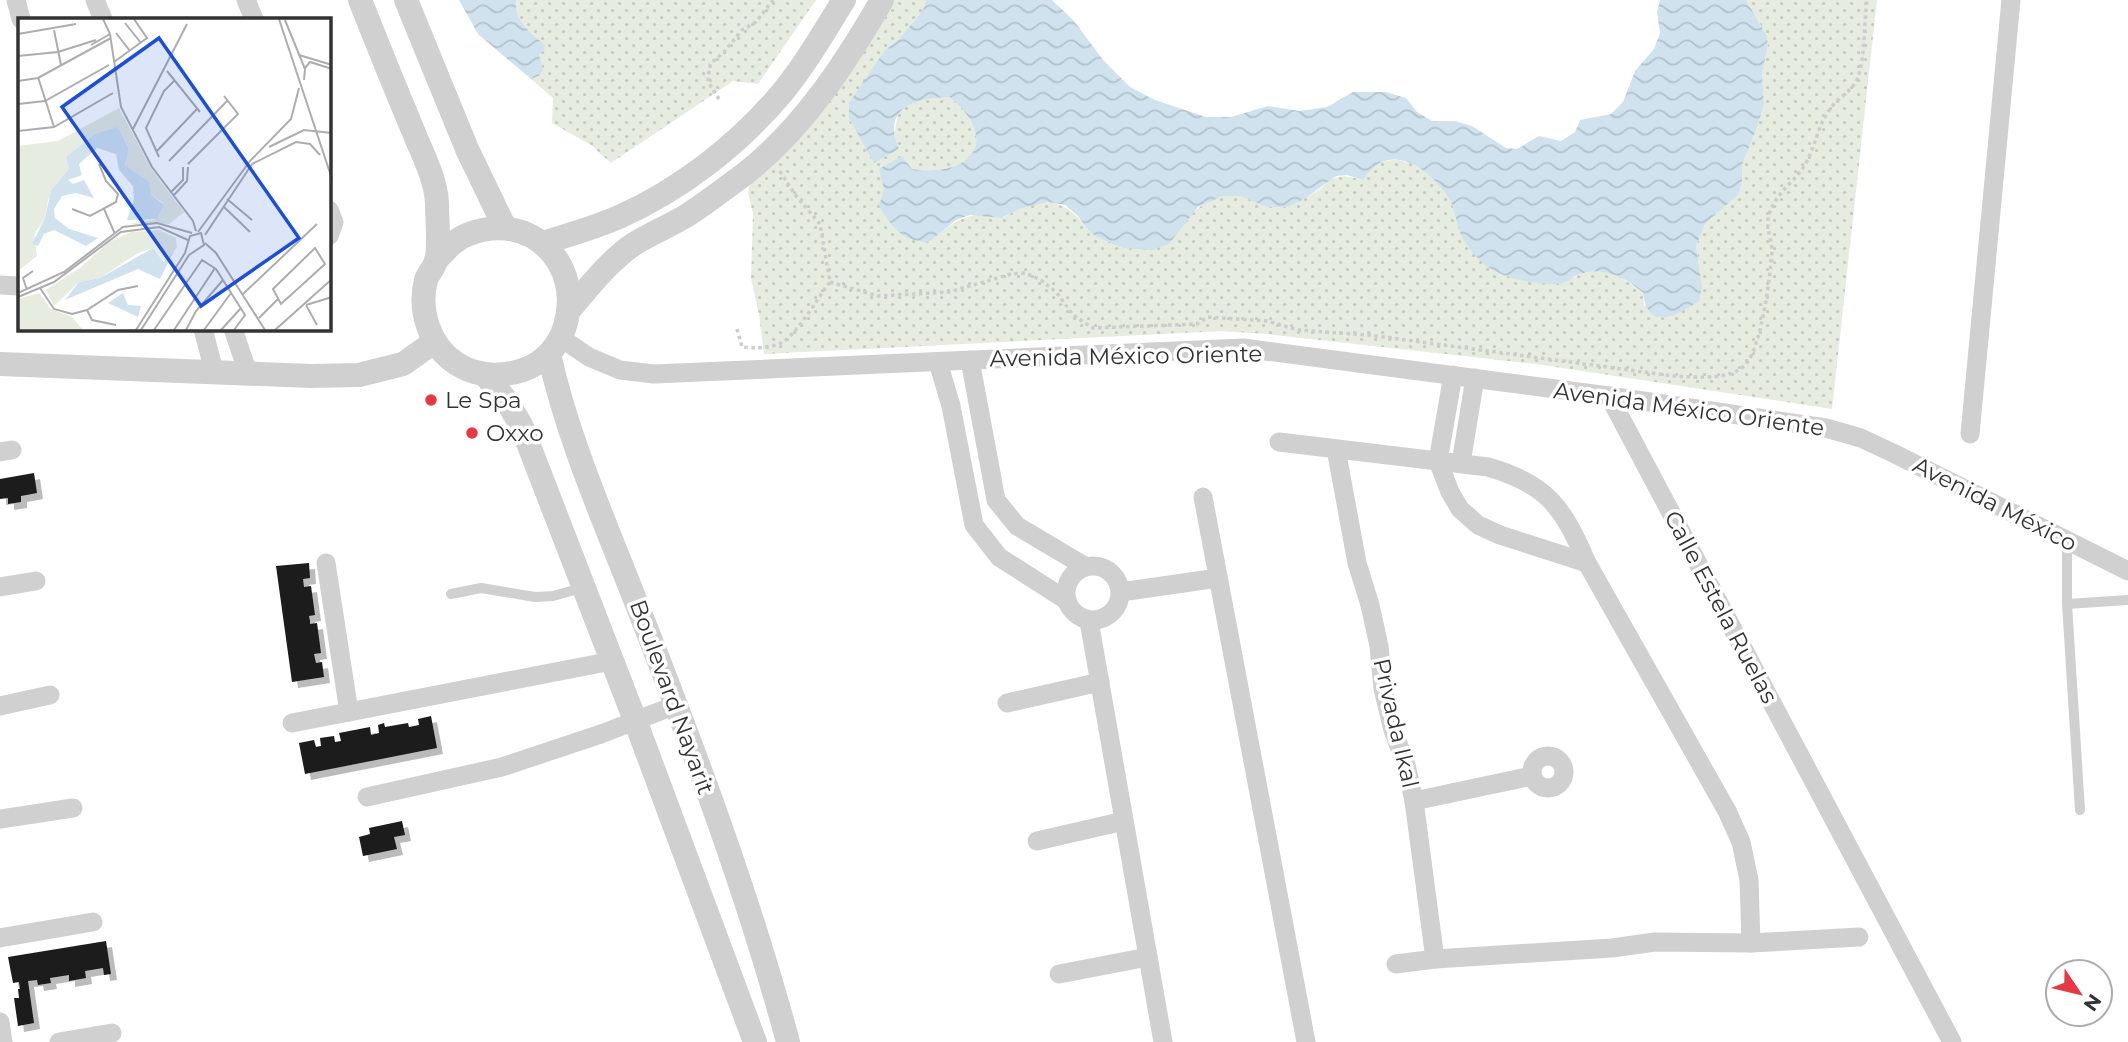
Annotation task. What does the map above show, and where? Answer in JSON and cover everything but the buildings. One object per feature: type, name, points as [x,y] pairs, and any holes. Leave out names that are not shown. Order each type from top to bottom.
[{"type":"street","points":[[16,0],[21,18]]},
{"type":"street","points":[[95,0],[103,18]]},
{"type":"street","points":[[246,0],[254,18]]},
{"type":"street","points":[[360,0],[428,168],[437,200],[436,260]]},
{"type":"street","points":[[406,0],[467,149],[505,228]]},
{"type":"street","points":[[543,243],[621,216],[669,189],[726,150],[780,95],[844,0]]},
{"type":"street","points":[[570,309],[570,291],[565,273],[556,257],[543,243],[525,233],[505,228],[485,229],[466,235],[449,246],[436,260],[427,280],[423,301],[426,322],[434,342],[457,364],[485,375],[509,375],[530,368],[555,346],[570,309],[601,273],[632,245],[688,214],[744,174],[782,139],[816,101],[882,0]]},
{"type":"street","points":[[1970,434],[2011,0]]},
{"type":"street","points":[[726,150],[744,174]]},
{"type":"street","points":[[0,285],[18,286]]},
{"type":"street","points":[[204,331],[214,371]]},
{"type":"street","points":[[234,331],[248,373]]},
{"type":"street","points":[[0,365],[311,376],[359,375],[402,364],[434,342]]},
{"type":"street","name":"Avenida México Oriente","points":[[555,346],[620,370],[654,374],[1243,348],[1609,396],[1826,428],[1861,438]]},
{"type":"street","name":"Boulevard Nayarit","points":[[555,346],[564,414],[676,705],[766,959],[788,1042]]},
{"type":"street","points":[[970,360],[996,500],[1017,526],[1086,567]]},
{"type":"street","points":[[938,362],[951,406],[974,525],[999,557],[1066,600],[1074,614],[1089,621],[1105,618],[1117,608],[1121,592],[1116,577],[1103,567],[1086,567],[1074,573],[1067,585],[1066,600]]},
{"type":"street","name":"Boulevard Nayarit","points":[[485,375],[506,400],[521,425],[755,1042]]},
{"type":"street","points":[[1453,375],[1438,461],[1442,475],[1460,509],[1478,525],[1500,535],[1587,563]]},
{"type":"street","points":[[1461,463],[1475,379]]},
{"type":"street","name":"Calle Estela Ruelas","points":[[1609,396],[1952,1042]]},
{"type":"street","name":"Avenida México","points":[[1861,438],[2128,571]]},
{"type":"street","points":[[1279,442],[1488,467],[1516,475],[1552,500],[1570,524],[1587,563],[1727,811],[1741,842],[1749,880],[1751,943]]},
{"type":"street","name":"Privada Ikal","points":[[1336,449],[1357,563],[1379,646],[1383,689],[1414,801],[1435,958]]},
{"type":"street","points":[[1203,497],[1306,1042]]},
{"type":"street","points":[[326,563],[349,712]]},
{"type":"street","points":[[1121,592],[1218,578]]},
{"type":"street","points":[[0,587],[37,580]]},
{"type":"street","points":[[1089,621],[1163,1042]]},
{"type":"street","points":[[292,723],[612,661]]},
{"type":"street","points":[[1007,703],[1100,682]]},
{"type":"street","points":[[0,706],[50,695]]},
{"type":"street","points":[[367,797],[502,767],[676,705]]},
{"type":"street","points":[[1414,801],[1532,776]]},
{"type":"street","points":[[0,819],[73,808]]},
{"type":"street","points":[[1037,841],[1124,821]]},
{"type":"street","points":[[0,938],[93,922]]},
{"type":"street","points":[[1396,964],[1435,958],[1612,948],[1655,942],[1751,943],[1859,937]]},
{"type":"street","points":[[1059,974],[1148,957]]},
{"type":"street","points":[[0,1022],[3,1042]]},
{"type":"street","points":[[60,1042],[112,1033]]},
{"type":"lane","points":[[2067,540],[2067,604],[2080,810]]},
{"type":"lane","points":[[452,594],[481,588],[535,597],[553,596],[583,588]]},
{"type":"lane","points":[[2067,604],[2128,600]]},
{"type":"path","points":[[719,99],[708,82],[710,64],[742,30],[756,22],[773,0]]},
{"type":"path","points":[[830,282],[878,296],[949,292],[1011,274],[1025,273],[1041,280],[1057,293],[1073,315],[1093,328],[1197,324],[1208,317],[1267,321],[1298,330],[1369,335],[1674,376],[1719,377],[1744,367],[1754,351],[1760,331],[1772,249],[1768,217],[1777,197],[1805,166],[1815,145],[1819,125],[1835,103],[1851,89],[1859,75],[1867,0]]},
{"type":"path","points":[[737,329],[742,347],[760,348],[782,343],[830,282],[820,224],[778,168]]},
{"type":"shaded area","points":[[516,0],[816,0],[758,84],[733,81],[611,163],[591,145],[552,123],[553,98],[531,79],[539,76],[539,55],[545,45],[520,20]]},
{"type":"shaded area","points":[[894,0],[926,0],[923,10],[898,40],[885,50],[863,142],[874,163],[894,137],[898,112],[907,104],[931,97],[950,97],[974,128],[976,141],[973,152],[964,162],[950,168],[912,169],[902,156],[929,242],[966,217],[1007,216],[1017,209],[1039,203],[1057,204],[1066,208],[1088,230],[1184,222],[1202,205],[1217,198],[1233,195],[1263,205],[1278,205],[1305,198],[1330,180],[1341,176],[1363,180],[1378,164],[1398,160],[1418,167],[1442,188],[1451,202],[1468,247],[1564,283],[1596,271],[1615,275],[1643,294],[1644,306],[1700,272],[1696,246],[1705,224],[1739,194],[1742,165],[1764,104],[1762,73],[1768,46],[1767,36],[1746,0],[1877,0],[1832,409],[1536,364],[1223,331],[764,354],[751,278],[753,214],[748,192],[751,178]]},
{"type":"water","points":[[459,0],[516,0],[520,20],[545,45],[539,55],[543,70],[539,76],[531,79],[478,34]]},
{"type":"water","points":[[926,0],[1052,0],[1074,21],[1103,60],[1130,87],[1155,100],[1206,117],[1231,117],[1268,106],[1299,111],[1327,107],[1353,92],[1386,92],[1406,98],[1417,112],[1432,121],[1455,121],[1472,126],[1506,148],[1517,149],[1539,136],[1561,141],[1575,132],[1580,120],[1611,114],[1623,102],[1635,71],[1654,49],[1660,33],[1657,12],[1660,0],[1746,0],[1767,36],[1768,46],[1762,73],[1764,104],[1742,165],[1739,194],[1705,224],[1696,246],[1702,286],[1699,301],[1665,317],[1657,317],[1651,313],[1643,293],[1628,281],[1611,274],[1594,271],[1575,276],[1566,282],[1549,284],[1504,275],[1488,267],[1467,245],[1451,202],[1440,186],[1416,166],[1397,160],[1378,164],[1363,180],[1347,175],[1336,176],[1306,198],[1288,207],[1267,207],[1240,196],[1223,196],[1198,207],[1169,244],[1152,250],[1123,248],[1097,237],[1065,205],[1047,202],[1019,209],[1001,218],[970,215],[956,220],[929,242],[919,241],[899,232],[879,206],[884,189],[879,169],[902,156],[912,169],[950,168],[964,162],[973,152],[976,141],[974,128],[950,97],[914,103],[898,114],[895,123],[899,149],[874,163],[849,118],[849,103],[885,50],[898,40],[923,10]]},
{"type":"place","name":"Le Spa","points":[[431,400]]},
{"type":"place","name":"Oxxo","points":[[472,433]]}]
